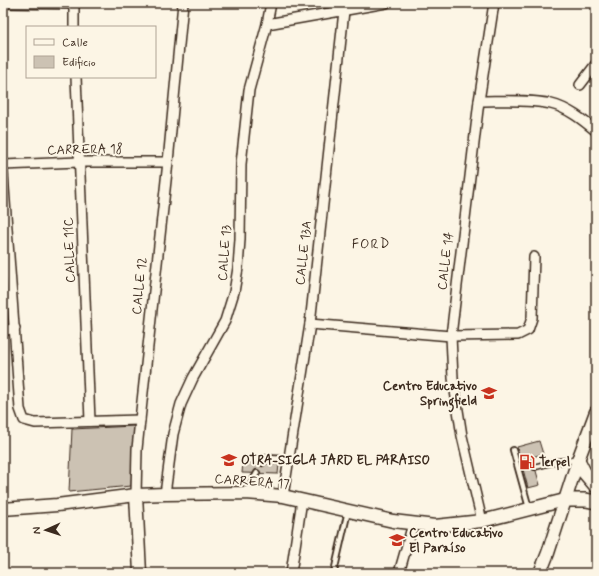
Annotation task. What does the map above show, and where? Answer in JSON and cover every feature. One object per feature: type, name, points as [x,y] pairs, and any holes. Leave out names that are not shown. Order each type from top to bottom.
[{"type":"main road","points":[[578,460],[584,472],[596,486]]},
{"type":"main road","points":[[565,500],[586,500],[596,502]]},
{"type":"street","points":[[3,3],[74,4],[74,26]]},
{"type":"street","name":"CALLE 12","points":[[140,573],[136,496],[137,449],[168,162],[183,3]]},
{"type":"street","name":"CALLE 13","points":[[165,494],[173,434],[181,404],[193,378],[225,321],[234,292],[238,268],[240,239],[241,164],[249,90],[267,24],[271,3]]},
{"type":"street","points":[[267,24],[386,3]]},
{"type":"street","name":"CALLE 14","points":[[482,521],[462,436],[452,378],[451,336],[479,101],[494,3]]},
{"type":"street","name":"CALLE 13A","points":[[283,496],[310,324],[344,10]]},
{"type":"street","points":[[580,86],[596,64]]},
{"type":"street","name":"CALLE 11C","points":[[76,78],[90,421]]},
{"type":"street","points":[[479,101],[538,102],[552,104],[567,110],[582,119],[596,131]]},
{"type":"street","name":"CARRERA 18","points":[[3,165],[79,162],[168,162]]},
{"type":"street","points":[[3,173],[20,409],[24,420],[35,423],[140,420]]},
{"type":"street","points":[[310,324],[451,336],[518,335],[528,330],[532,318],[534,257]]},
{"type":"street","points":[[3,331],[15,328]]},
{"type":"street","points":[[540,573],[548,553],[578,460],[596,412]]},
{"type":"street","name":"CARRERA 17","points":[[3,509],[165,494],[246,493],[283,496],[413,524],[435,526],[482,521],[565,500]]},
{"type":"street","points":[[291,573],[302,500]]},
{"type":"street","points":[[542,506],[560,517]]},
{"type":"street","points":[[399,573],[413,524]]},
{"type":"lane","points":[[513,450],[521,471],[529,510]]},
{"type":"lane","points":[[262,463],[264,458],[289,460]]},
{"type":"lane","points":[[535,467],[553,462],[578,460]]},
{"type":"lane","points":[[246,493],[256,474]]},
{"type":"lane","points":[[334,572],[348,511]]},
{"type":"building","points":[[134,426],[131,486],[69,492],[72,429]]},
{"type":"building","name":"Terpel","points":[[539,441],[543,454],[532,457],[540,485],[528,488],[517,447]]},
{"type":"building","points":[[243,462],[279,464],[278,474],[242,473]]},
{"type":"place","name":"Centro Educativo Springfield","points":[[489,393]]},
{"type":"place","name":"OTRA-SIGLA JARD EL PARAISO","points":[[229,460]]},
{"type":"place","name":"Terpel","points":[[527,462]]},
{"type":"place","name":"Centro Educativo El Paraíso","points":[[397,540]]},
{"type":"district","name":"FORD","points":[[371,244]]}]
